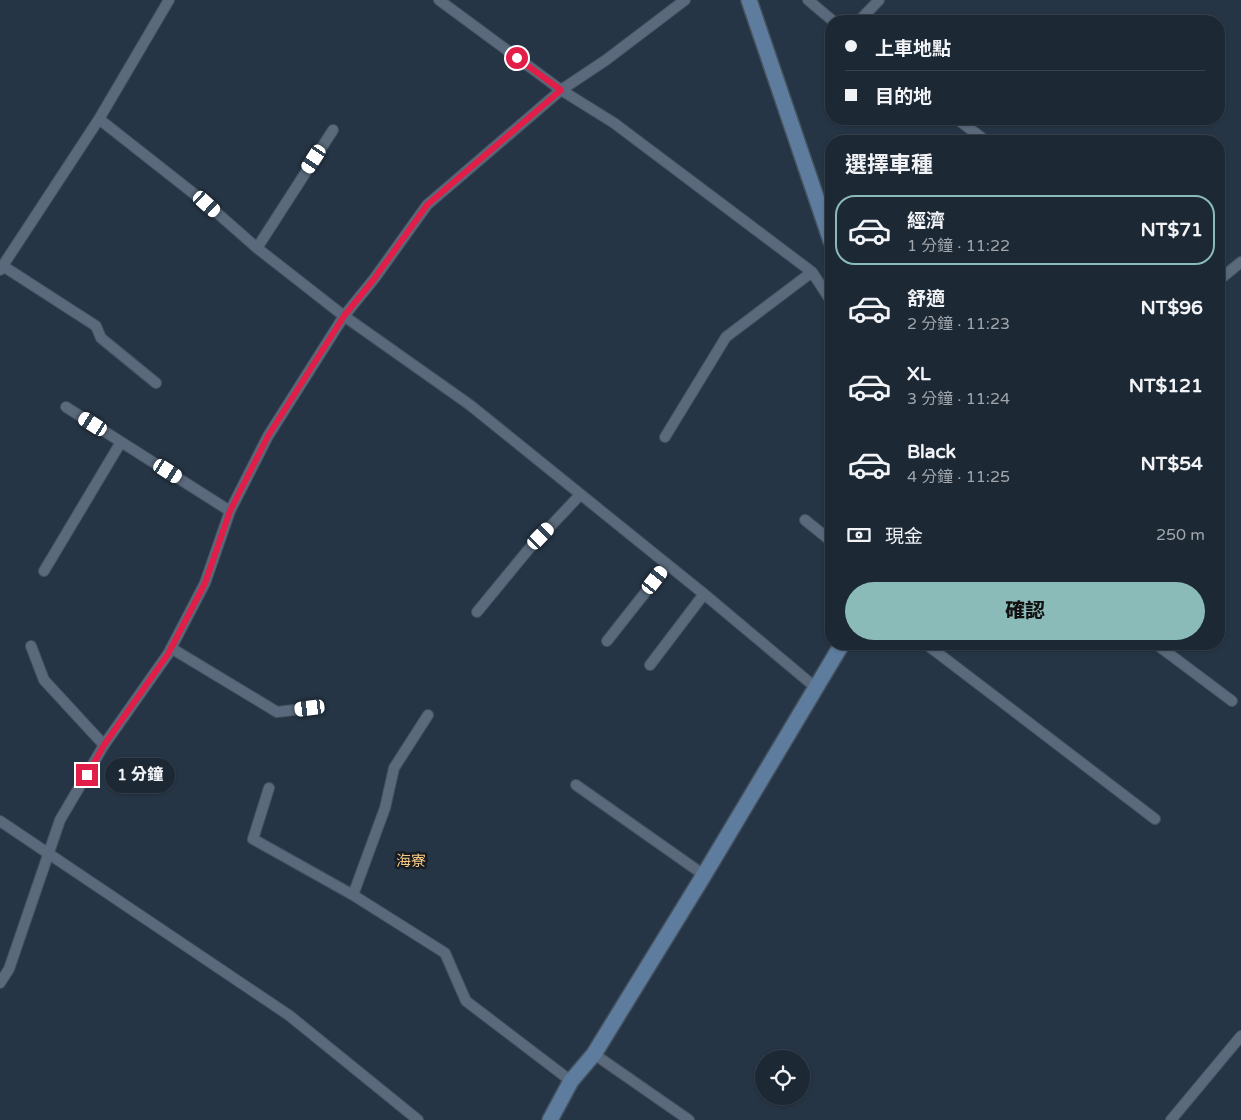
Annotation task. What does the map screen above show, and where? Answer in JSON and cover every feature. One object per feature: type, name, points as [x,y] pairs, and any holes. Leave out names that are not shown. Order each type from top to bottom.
[{"type":"street","points":[[749,0],[825,223]]},
{"type":"street","points":[[550,1120],[572,1081],[594,1054],[704,875],[838,650]]},
{"type":"lane","points":[[156,383],[101,338],[96,326],[1,268],[99,119],[169,0]]},
{"type":"lane","points":[[439,0],[450,3],[561,90],[621,128],[812,272],[825,292]]},
{"type":"lane","points":[[0,983],[9,969],[60,820],[104,745],[171,648],[205,583],[230,511],[268,436],[344,316],[374,279],[427,205],[561,90],[606,60],[685,0]]},
{"type":"lane","points":[[808,0],[826,15]]},
{"type":"lane","points":[[864,15],[878,0]]},
{"type":"lane","points":[[99,119],[207,204],[257,248],[344,316],[470,405],[704,594],[815,687]]},
{"type":"lane","points":[[965,125],[978,135]]},
{"type":"lane","points":[[257,248],[333,130]]},
{"type":"lane","points":[[1225,275],[1241,262]]},
{"type":"lane","points":[[665,437],[726,337],[812,272]]},
{"type":"lane","points":[[66,407],[230,511]]},
{"type":"lane","points":[[44,571],[121,442]]},
{"type":"lane","points":[[477,612],[528,550],[580,495]]},
{"type":"lane","points":[[805,520],[825,536]]},
{"type":"lane","points":[[607,641],[668,565]]},
{"type":"lane","points":[[650,665],[704,594]]},
{"type":"lane","points":[[31,646],[44,680],[104,745]]},
{"type":"lane","points":[[171,648],[277,712],[310,708]]},
{"type":"lane","points":[[934,650],[1155,819]]},
{"type":"lane","points":[[1164,650],[1232,701]]},
{"type":"lane","points":[[353,895],[385,808],[394,768],[428,715]]},
{"type":"lane","points":[[576,785],[704,875]]},
{"type":"lane","points":[[269,788],[253,839],[353,895],[445,953],[466,1001],[572,1081]]},
{"type":"lane","points":[[0,821],[290,1016],[418,1120]]},
{"type":"lane","points":[[1172,1120],[1241,1036]]},
{"type":"lane","points":[[594,1054],[689,1120]]},
{"type":"district","name":"海寮","points":[[411,861]]},
{"type":"route","points":[[87,775],[104,745],[168,654],[205,583],[230,511],[268,436],[344,316],[374,279],[427,205],[561,90],[517,58]]}]
